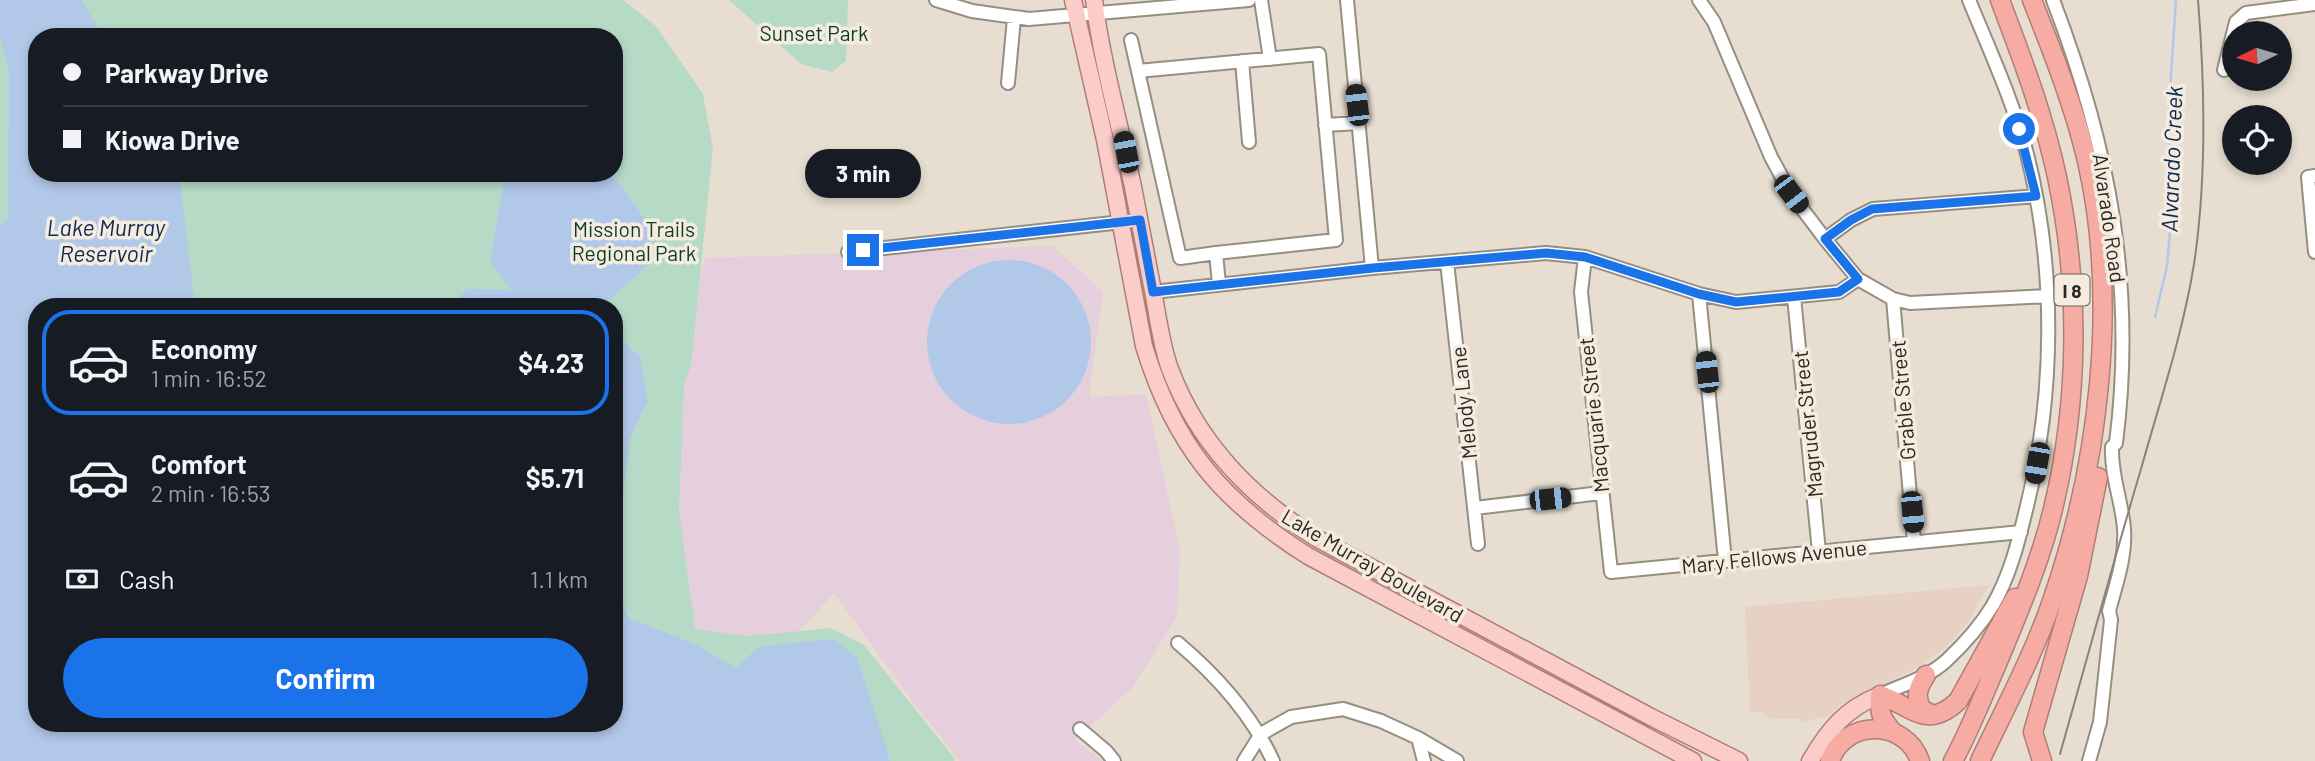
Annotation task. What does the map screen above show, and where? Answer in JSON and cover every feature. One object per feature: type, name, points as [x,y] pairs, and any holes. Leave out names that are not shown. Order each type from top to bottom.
[{"type":"highway","name":"I 8","points":[[1953,761],[2030,584],[2053,510],[2066,439],[2072,383],[2072,284],[2057,177],[2034,89],[2000,0]]},
{"type":"highway","name":"I 8","points":[[1980,761],[2051,603],[2067,553],[2085,487],[2103,347],[2099,244],[2087,162],[2067,90],[2032,0]]},
{"type":"highway","points":[[2042,761],[2037,753],[2033,732],[2078,576],[2091,520],[2103,445],[2103,347]]},
{"type":"highway","points":[[1920,761],[1914,749],[1884,722],[1879,713],[1880,695],[1895,700],[1917,714],[1947,712],[1958,701],[2012,601],[2030,584]]},
{"type":"highway","points":[[1926,675],[1916,696],[1921,709],[1933,715]]},
{"type":"highway","points":[[1829,761],[1838,745],[1855,732],[1871,728],[1893,732]]},
{"type":"main road","name":"Lake Murray Boulevard","points":[[1094,7],[1140,220],[1162,340],[1178,387],[1196,423],[1230,470],[1284,518],[1316,538],[1651,718],[1739,761]]},
{"type":"main road","name":"Lake Murray Boulevard","points":[[1074,8],[1121,222],[1143,344],[1172,422],[1216,484],[1271,533],[1298,550],[1693,761]]},
{"type":"main road","points":[[1523,672],[1532,654]]},
{"type":"main road","points":[[1810,761],[1834,724],[1880,695]]},
{"type":"main road","points":[[1646,737],[1651,718]]},
{"type":"street","points":[[936,0],[972,10],[1029,19],[1074,8],[1249,0]]},
{"type":"street","points":[[1261,0],[1269,59]]},
{"type":"street","points":[[1348,0],[1373,268]]},
{"type":"street","points":[[1699,0],[1714,22],[1771,157],[1791,194],[1858,279],[1893,299],[1910,303],[2047,296]]},
{"type":"street","points":[[1880,695],[1926,675],[1944,663],[1965,642],[1992,607],[2011,568],[2040,442],[2049,349],[2040,217],[2026,153],[2003,81],[1969,0]]},
{"type":"street","name":"Alvarado Road","points":[[2053,0],[2090,105],[2106,174],[2117,242],[2124,360],[2116,443],[2112,447],[2112,467],[2124,526],[2125,545],[2109,611],[2111,620],[2100,722],[2089,761]]},
{"type":"street","points":[[2237,21],[2246,13],[2315,4]]},
{"type":"street","points":[[1008,83],[1014,18]]},
{"type":"street","points":[[1131,40],[1180,258],[1336,240],[1319,54],[1138,71]]},
{"type":"street","points":[[1242,61],[1249,142]]},
{"type":"street","points":[[1325,125],[1359,123]]},
{"type":"street","points":[[2311,177],[2315,252]]},
{"type":"street","points":[[1825,239],[1872,209],[2036,196]]},
{"type":"street","points":[[848,252],[1140,220]]},
{"type":"street","points":[[1216,253],[1219,284]]},
{"type":"street","points":[[1153,292],[1520,254],[1585,257],[1699,294],[1736,302],[1839,292],[1858,279]]},
{"type":"street","name":"Macquarie Street","points":[[1585,257],[1581,292],[1611,572]]},
{"type":"street","name":"Melody Lane","points":[[1447,262],[1479,544]]},
{"type":"street","points":[[1699,294],[1726,561]]},
{"type":"street","name":"Magruder Street","points":[[1794,297],[1819,552]]},
{"type":"street","name":"Grable Street","points":[[1893,299],[1914,542]]},
{"type":"street","points":[[1475,508],[1601,493]]},
{"type":"street","name":"Mary Fellows Avenue","points":[[1611,572],[2021,533]]},
{"type":"street","points":[[1178,643],[1203,663],[1218,680],[1261,734],[1273,761]]},
{"type":"street","points":[[1244,761],[1261,734],[1291,717],[1343,709],[1381,720],[1457,761]]},
{"type":"street","points":[[1080,729],[1114,761]]},
{"type":"street","points":[[1418,738],[1424,761]]},
{"type":"shaded area","points":[[1053,246],[1103,292],[1089,397],[1146,394],[1180,550],[1177,617],[1132,688],[1075,740],[1103,761],[960,761],[910,698],[834,593],[797,634],[737,641],[681,626],[671,380],[705,258]]},
{"type":"shaded area","points":[[1989,585],[1967,624],[1944,649],[1916,668],[1842,704],[1828,716],[1800,722],[1799,719],[1768,718],[1763,712],[1750,713],[1745,607]]},
{"type":"green space","name":"Mission Trails Regional Park","points":[[0,0],[623,0],[656,26],[703,94],[713,148],[691,365],[684,384],[679,511],[695,629],[748,636],[831,628],[864,645],[954,761],[0,761]]},
{"type":"green space","name":"Sunset Park","points":[[729,0],[848,0],[846,61],[832,72],[801,64]]},
{"type":"water","name":"Lake Murray Reservoir","points":[[0,0],[81,0],[98,28],[28,28],[28,182],[180,182],[194,298],[28,298],[28,732],[623,732],[623,605],[628,618],[693,643],[736,668],[758,647],[832,639],[857,657],[890,761],[0,761],[0,226],[8,217],[9,73],[0,35]]},
{"type":"water","points":[[503,182],[619,182],[651,228],[652,261],[612,298],[460,298],[467,289],[511,290],[490,261]]},
{"type":"water","points":[[1009,260],[1040,267],[1067,284],[1084,311],[1091,342],[1084,373],[1067,400],[1040,417],[1009,424],[978,417],[951,400],[934,373],[927,342],[934,311],[951,284],[978,267]]},
{"type":"water","points":[[623,342],[640,356],[648,400],[630,438],[623,498]]},
{"type":"waterway","name":"Alvarado Creek","points":[[2155,317],[2167,266],[2170,231],[2170,90],[2176,0]]},
{"type":"tram line","points":[[2060,754],[2184,316],[2194,264],[2203,166],[2198,0]]},
{"type":"route","points":[[863,250],[1140,220],[1153,292],[1373,268],[1546,253],[1585,257],[1699,294],[1736,302],[1839,292],[1858,279],[1825,239],[1872,209],[2036,196],[2019,129]]}]
